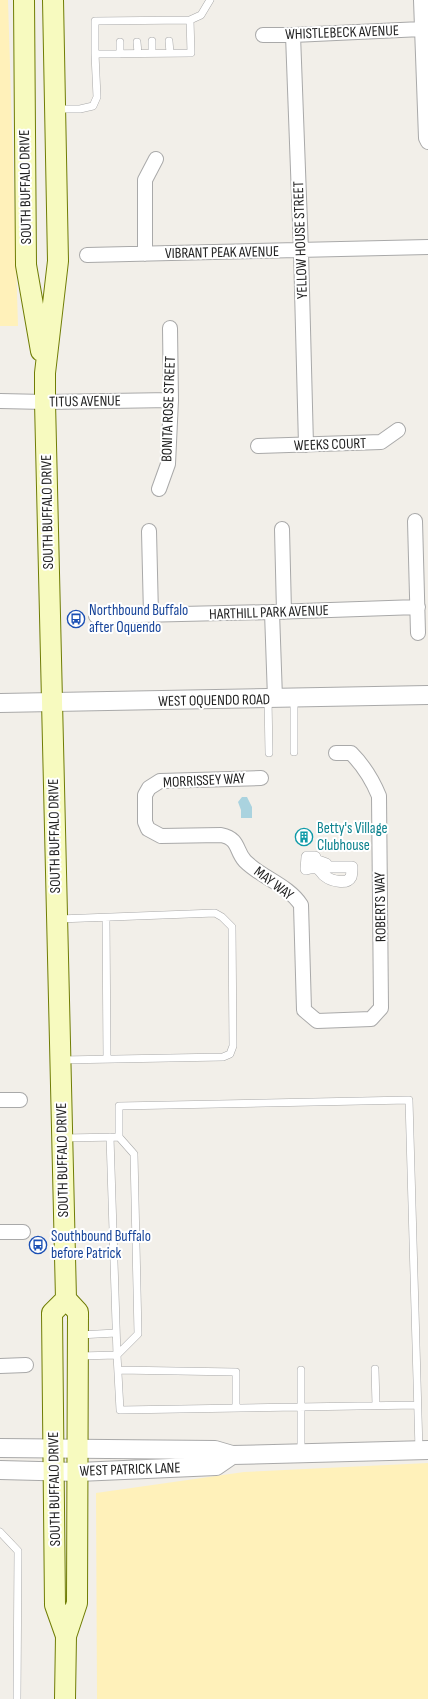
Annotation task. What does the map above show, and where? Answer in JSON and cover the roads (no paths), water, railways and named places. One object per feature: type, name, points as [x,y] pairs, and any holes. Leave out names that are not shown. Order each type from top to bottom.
[{"type":"main road","name":"SOUTH BUFFALO DRIVE","points":[[24,0],[26,265],[45,373]]},
{"type":"main road","name":"SOUTH BUFFALO DRIVE","points":[[53,0],[58,261],[45,373],[45,402],[66,1299],[78,1312],[77,1603],[66,1636],[65,1699]]},
{"type":"main road","name":"SOUTH BUFFALO DRIVE","points":[[66,1299],[52,1313],[55,1605],[66,1636]]},
{"type":"street","points":[[421,0],[426,138],[428,142]]},
{"type":"street","name":"WHISTLEBECK AVENUE","points":[[263,35],[422,29]]},
{"type":"street","name":"YELLOW HOUSE STREET","points":[[293,35],[306,445]]},
{"type":"street","points":[[145,254],[145,180],[156,159]]},
{"type":"street","name":"VIBRANT PEAK AVENUE","points":[[87,255],[428,247]]},
{"type":"street","name":"BONITA ROSE STREET","points":[[158,489],[168,464],[170,328]]},
{"type":"street","name":"TITUS AVENUE","points":[[0,401],[45,402],[170,400]]},
{"type":"street","name":"WEEKS COURT","points":[[258,446],[381,442],[398,430]]},
{"type":"street","points":[[415,521],[418,633]]},
{"type":"street","points":[[272,698],[282,529]]},
{"type":"street","points":[[149,531],[151,615]]},
{"type":"street","name":"HARTHILL PARK AVENUE","points":[[96,616],[418,607]]},
{"type":"street","name":"WEST OQUENDO ROAD","points":[[0,703],[428,695]]},
{"type":"street","name":"ROBERTS WAY","points":[[311,1016],[316,1021],[371,1019],[382,1008],[379,796],[372,780],[355,757],[351,753],[336,752]]},
{"type":"street","name":"MORRISSEY WAY","points":[[148,829],[145,822],[145,795],[149,788],[160,780],[261,778]]},
{"type":"street","name":"MAY WAY","points":[[148,829],[161,836],[222,835],[229,837],[237,844],[244,860],[295,896],[301,905],[304,1010],[311,1016]]},
{"type":"street","points":[[0,1100],[20,1100]]},
{"type":"street","points":[[0,1232],[23,1232]]},
{"type":"street","points":[[0,1366],[26,1365]]},
{"type":"street","name":"WEST PATRICK LANE","points":[[0,1448],[215,1450],[232,1455],[423,1450]]},
{"type":"street","name":"WEST PATRICK LANE","points":[[0,1470],[78,1472],[216,1466],[232,1455]]},
{"type":"lane","points":[[55,109],[80,109],[93,106],[97,97],[95,21],[119,24],[169,24],[190,20],[201,14],[210,0]]},
{"type":"lane","points":[[95,54],[191,53],[190,20]]},
{"type":"lane","points":[[152,41],[152,53]]},
{"type":"lane","points":[[169,41],[170,53]]},
{"type":"lane","points":[[120,42],[120,54]]},
{"type":"lane","points":[[137,42],[138,53]]},
{"type":"lane","points":[[269,753],[272,698]]},
{"type":"lane","points":[[294,698],[294,752]]},
{"type":"lane","points":[[56,919],[215,913],[222,916],[232,927],[233,1046],[230,1054],[223,1057],[60,1060]]},
{"type":"lane","points":[[106,918],[107,1059]]},
{"type":"lane","points":[[78,1356],[117,1355],[138,1334],[134,1154],[119,1137],[119,1106],[409,1100],[417,1405],[423,1450]]},
{"type":"lane","points":[[110,1137],[120,1410],[417,1405]]},
{"type":"lane","points":[[62,1138],[119,1137]]},
{"type":"lane","points":[[78,1335],[116,1333]]},
{"type":"lane","points":[[375,1369],[376,1405]]},
{"type":"lane","points":[[118,1370],[236,1372],[236,1408]]},
{"type":"lane","points":[[301,1370],[301,1452]]},
{"type":"lane","points":[[0,1532],[18,1551],[17,1699]]},
{"type":"water","points":[[242,797],[247,797],[252,807],[252,818],[241,818],[241,810],[238,802]]},
{"type":"place","name":"Northbound Buffalo after Oquendo","points":[[76,619]]},
{"type":"place","name":"Betty's Village Clubhouse","points":[[304,837]]},
{"type":"place","name":"Southbound Buffalo before Patrick","points":[[38,1245]]}]
